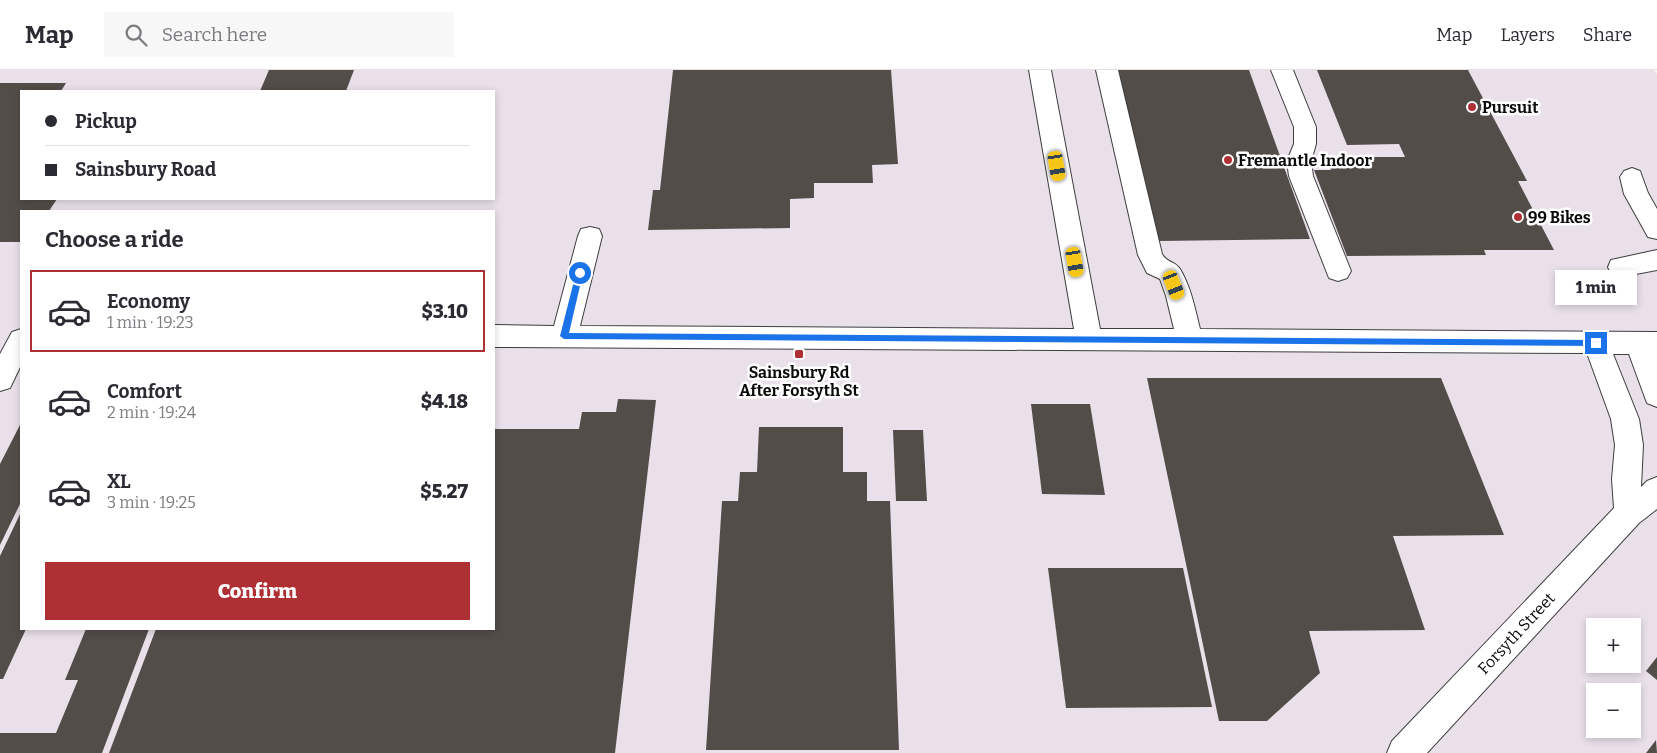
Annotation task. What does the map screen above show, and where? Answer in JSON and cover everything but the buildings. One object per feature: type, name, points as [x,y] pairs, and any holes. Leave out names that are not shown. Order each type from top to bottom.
[{"type":"street","points":[[1040,70],[1089,339]]},
{"type":"street","points":[[1107,70],[1150,254],[1156,266],[1170,273],[1179,296],[1189,339]]},
{"type":"street","points":[[1282,70],[1305,127],[1305,144],[1299,162],[1302,176],[1338,271]]},
{"type":"street","points":[[1657,195],[1632,178],[1636,194],[1657,230]]},
{"type":"street","points":[[564,336],[590,236]]},
{"type":"street","points":[[1657,260],[1620,268],[1657,271]]},
{"type":"street","points":[[495,336],[1648,343],[1657,395]]},
{"type":"street","points":[[0,338],[20,339]]},
{"type":"street","points":[[0,380],[20,341]]},
{"type":"street","points":[[1596,343],[1625,419],[1629,445],[1626,479],[1629,513]]},
{"type":"street","name":"Forsyth Street","points":[[1404,753],[1629,513],[1656,493],[1657,490]]},
{"type":"shaded area","points":[[0,70],[1654,70],[1657,74],[1657,753],[0,753]]},
{"type":"place","name":"Pursuit","points":[[1472,107]]},
{"type":"place","name":"Fremantle Indoor","points":[[1228,160]]},
{"type":"place","name":"99 Bikes","points":[[1518,217]]},
{"type":"place","name":"Sainsbury Rd After Forsyth St","points":[[799,354]]},
{"type":"route","points":[[580,273],[564,336],[1596,343]]}]
